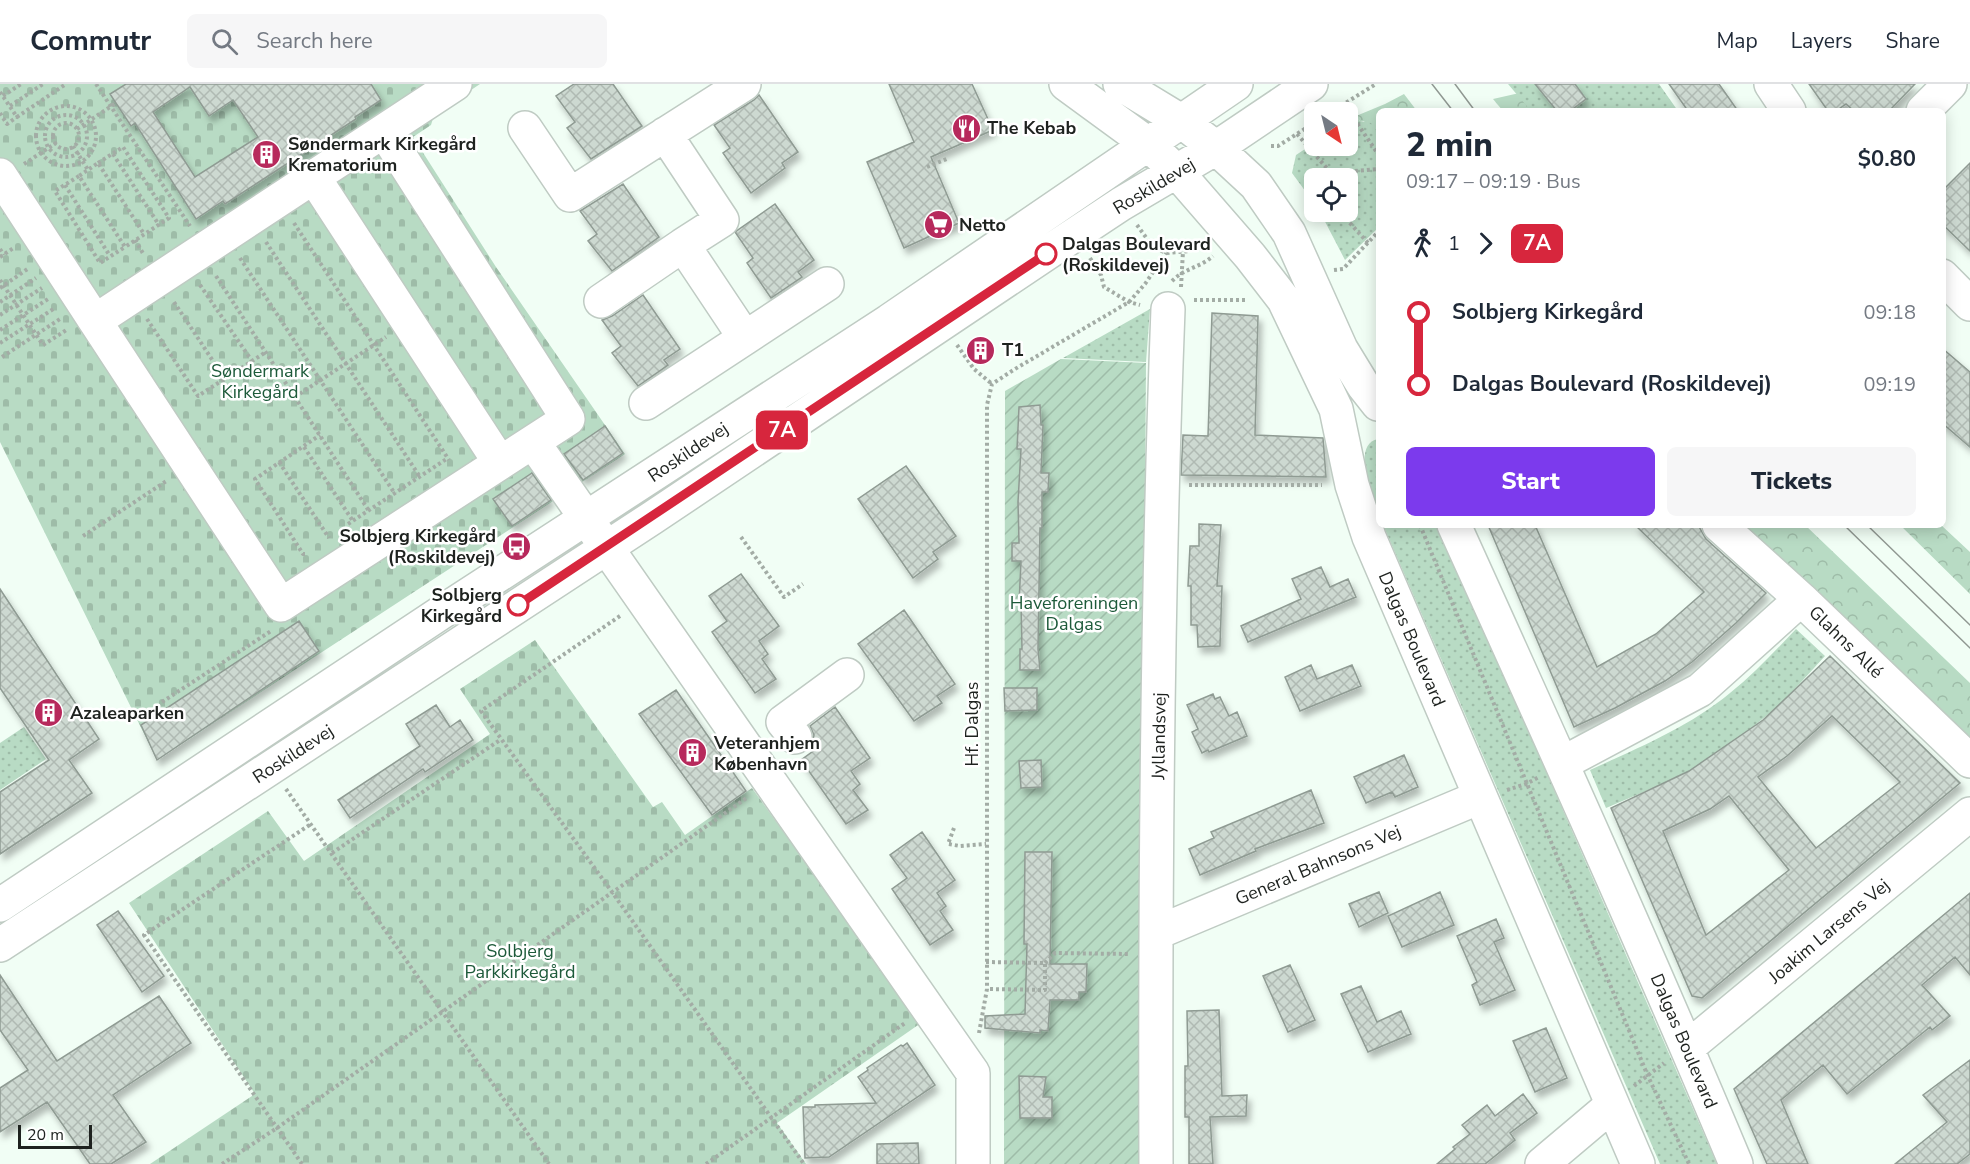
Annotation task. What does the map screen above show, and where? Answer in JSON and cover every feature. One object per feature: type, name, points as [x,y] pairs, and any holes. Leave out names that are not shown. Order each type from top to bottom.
[{"type":"street","points":[[83,317],[193,256],[455,84]]},
{"type":"street","points":[[525,128],[570,195],[744,84]]},
{"type":"street","name":"Dalgas Boulevard","points":[[1066,84],[1148,144],[1178,172],[1284,300],[1336,409],[1352,485],[1369,537],[1638,1164]]},
{"type":"street","points":[[1120,84],[1181,121],[1216,148],[1256,185],[1289,233],[1341,349],[1376,401]]},
{"type":"street","name":"Roskildevej","points":[[0,905],[439,614],[588,519],[899,314],[1236,84]]},
{"type":"street","name":"Roskildevej","points":[[0,945],[607,547],[1121,204],[1216,148],[1311,84]]},
{"type":"street","points":[[1771,84],[1787,108]]},
{"type":"street","points":[[1926,108],[1950,84]]},
{"type":"street","points":[[0,175],[83,317],[189,466],[281,605],[378,523],[500,463],[568,419],[384,131]]},
{"type":"street","points":[[602,300],[722,220],[665,134]]},
{"type":"street","points":[[314,176],[500,463]]},
{"type":"street","points":[[683,245],[745,338]]},
{"type":"street","points":[[1946,280],[1970,303]]},
{"type":"street","points":[[646,403],[827,284]]},
{"type":"street","name":"Jyllandsvej","points":[[1156,1164],[1161,485],[1171,297]]},
{"type":"street","points":[[533,442],[973,1073],[973,1164]]},
{"type":"street","name":"Dalgas Boulevard","points":[[1456,528],[1563,763],[1736,1164]]},
{"type":"street","name":"Glahns Allé","points":[[1722,528],[1801,599],[1970,760]]},
{"type":"street","points":[[1563,763],[1700,690],[1801,599]]},
{"type":"street","points":[[795,737],[783,722],[847,675]]},
{"type":"street","name":"General Bahnsons Vej","points":[[1156,944],[1480,797]]},
{"type":"street","name":"Joakim Larsens Vej","points":[[1687,1048],[1970,814]]},
{"type":"street","points":[[51,872],[68,899]]},
{"type":"street","points":[[1542,1164],[1612,1106]]},
{"type":"path","points":[[17,117],[1,94],[21,84]]},
{"type":"path","points":[[10,106],[43,84]]},
{"type":"path","points":[[0,113],[7,124],[66,84]]},
{"type":"path","points":[[96,84],[111,106],[252,361]]},
{"type":"path","points":[[1347,102],[1376,84]]},
{"type":"path","points":[[77,129],[116,103]]},
{"type":"path","points":[[70,105],[80,108],[91,119],[96,134],[95,144],[83,161],[74,165],[56,164],[47,159],[37,144],[37,125],[49,110],[70,105]]},
{"type":"path","points":[[60,115],[74,116],[84,124],[87,131],[86,144],[78,154],[71,157],[56,155],[50,151],[46,144],[45,130],[49,123],[60,115]]},
{"type":"path","points":[[63,123],[72,124],[77,129],[78,140],[73,146],[62,148],[56,143],[53,135],[56,128],[63,123]]},
{"type":"path","points":[[1358,125],[1376,151]]},
{"type":"path","points":[[1297,134],[1325,168]]},
{"type":"path","points":[[73,146],[88,170]]},
{"type":"path","points":[[123,147],[169,218],[100,262],[54,191],[98,164],[123,147]]},
{"type":"path","points":[[113,154],[159,225]]},
{"type":"path","points":[[927,167],[948,158]]},
{"type":"path","points":[[98,164],[144,234]]},
{"type":"path","points":[[1358,173],[1376,170]]},
{"type":"path","points":[[79,176],[125,247]]},
{"type":"path","points":[[65,185],[111,256]]},
{"type":"path","points":[[279,200],[448,458],[394,494],[378,523]]},
{"type":"path","points":[[1121,204],[1153,247],[1166,253],[1189,251],[1229,232]]},
{"type":"path","points":[[1349,222],[1368,243]]},
{"type":"path","points":[[1182,271],[1202,265],[1229,232]]},
{"type":"path","points":[[1307,276],[1343,268],[1376,234]]},
{"type":"path","points":[[1075,236],[1101,275],[1104,287],[1129,302],[1141,305],[1171,297],[1284,300]]},
{"type":"path","points":[[0,249],[4,255]]},
{"type":"path","points":[[1171,297],[1182,271],[1183,251]]},
{"type":"path","points":[[943,323],[974,369],[992,384],[1129,302],[1145,284],[1166,253]]},
{"type":"path","points":[[193,256],[266,352],[378,523]]},
{"type":"path","points":[[193,256],[345,364],[420,477]]},
{"type":"path","points":[[193,256],[198,396],[266,352]]},
{"type":"path","points":[[193,256],[225,379]]},
{"type":"path","points":[[193,256],[320,380],[394,494]]},
{"type":"path","points":[[2,286],[33,266]]},
{"type":"path","points":[[1171,297],[1182,271]]},
{"type":"path","points":[[0,302],[39,276]]},
{"type":"path","points":[[0,280],[43,345],[83,317]]},
{"type":"path","points":[[0,315],[45,286]]},
{"type":"path","points":[[0,330],[52,296]]},
{"type":"path","points":[[0,343],[58,306]]},
{"type":"path","points":[[2,357],[36,335],[83,317]]},
{"type":"path","points":[[295,397],[408,321]]},
{"type":"path","name":"Hf. Dalgas","points":[[980,1042],[987,989],[987,405],[992,384]]},
{"type":"path","points":[[312,549],[303,554],[255,479],[320,435]]},
{"type":"path","points":[[304,446],[353,521]]},
{"type":"path","points":[[279,462],[329,538]]},
{"type":"path","points":[[83,536],[189,466]]},
{"type":"path","points":[[1161,485],[1352,485]]},
{"type":"path","points":[[345,526],[353,521],[378,523]]},
{"type":"path","points":[[1420,528],[1647,1074],[1689,1164]]},
{"type":"path","points":[[320,543],[337,532]]},
{"type":"path","points":[[741,537],[784,597],[803,584]]},
{"type":"path","points":[[643,600],[481,711],[804,1164]]},
{"type":"path","points":[[162,702],[280,624],[281,605]]},
{"type":"path","points":[[332,853],[500,740]]},
{"type":"path","points":[[1480,797],[1526,784],[1563,763]]},
{"type":"path","points":[[271,768],[549,1164]]},
{"type":"path","points":[[222,1164],[277,1128],[770,782]]},
{"type":"path","points":[[302,1164],[144,935],[311,824]]},
{"type":"path","points":[[954,828],[948,844],[960,846],[986,844]]},
{"type":"path","points":[[987,989],[1045,990],[1045,963],[1055,953],[1156,944]]},
{"type":"path","points":[[986,962],[1045,963]]},
{"type":"path","points":[[705,1164],[928,1007]]},
{"type":"path","points":[[1612,1106],[1647,1074],[1687,1048]]},
{"type":"green space","name":"Søndermark Kirkegård","points":[[0,84],[480,84],[434,115],[431,125],[413,137],[496,267],[625,454],[157,760],[0,442]]},
{"type":"green space","points":[[1508,84],[1659,84],[1676,108],[1528,108]]},
{"type":"green space","points":[[1533,90],[1548,108],[1500,108],[1493,99]]},
{"type":"green space","points":[[1404,94],[1415,108],[1376,108],[1376,146],[1364,121],[1360,121],[1358,115]]},
{"type":"green space","points":[[1358,118],[1371,123],[1376,130],[1374,141],[1376,144],[1376,230],[1345,260],[1325,222],[1358,222],[1358,168],[1304,168],[1304,189],[1292,173],[1296,155],[1304,150],[1304,156],[1358,156]]},
{"type":"green space","points":[[1150,309],[1146,362],[1063,358]]},
{"type":"green space","name":"Haveforeningen Dalgas","points":[[1061,359],[1146,363],[1140,1164],[1004,1164],[1005,391]]},
{"type":"green space","points":[[1376,440],[1376,509],[1368,485],[1365,461],[1370,443]]},
{"type":"green space","points":[[1384,528],[1440,528],[1717,1164],[1660,1164]]},
{"type":"green space","points":[[1748,528],[1808,528],[1970,683],[1970,742]]},
{"type":"green space","points":[[1903,528],[1944,528],[1970,552],[1970,594]]},
{"type":"green space","points":[[1796,629],[1825,656],[1782,703],[1696,767],[1606,808],[1590,770],[1663,736],[1698,716],[1747,678]]},
{"type":"green space","name":"Solbjerg Parkkirkegård","points":[[535,640],[653,807],[662,802],[685,835],[752,788],[921,1023],[777,1123],[806,1164],[150,1164],[255,1094],[129,903],[268,811],[304,861],[490,734],[460,689]]},
{"type":"green space","points":[[24,727],[46,759],[0,790],[0,743]]},
{"type":"building","name":"Søndermark Kirkegård Krematorium","points":[[126,84],[371,84],[381,100],[355,117],[356,119],[225,204],[223,201],[196,219],[135,123],[131,126],[110,94]],"holes":[[[190,87],[209,116],[233,100],[258,137],[195,177],[153,112]]]},
{"type":"building","points":[[574,84],[613,84],[642,126],[591,159],[567,128],[575,122],[556,96]]},
{"type":"building","points":[[889,84],[972,84],[993,130],[931,157],[959,223],[904,248],[867,162],[914,142]]},
{"type":"building","points":[[1535,84],[1575,84],[1586,99],[1574,108],[1555,108]]},
{"type":"building","points":[[1669,84],[1719,84],[1736,108],[1686,108]]},
{"type":"building","points":[[1809,84],[1915,84],[1892,108],[1851,108],[1846,104],[1840,108],[1826,108]]},
{"type":"building","points":[[759,95],[798,152],[782,163],[785,168],[751,193],[723,153],[730,148],[714,125]]},
{"type":"building","points":[[1970,163],[1970,251],[1946,228],[1946,187]]},
{"type":"building","points":[[623,184],[659,237],[612,271],[588,241],[597,234],[580,211]]},
{"type":"building","points":[[775,204],[814,260],[798,272],[802,277],[771,298],[747,263],[753,258],[735,232]]},
{"type":"building","points":[[643,295],[680,349],[664,360],[668,365],[638,386],[612,353],[621,346],[602,320]]},
{"type":"building","points":[[1212,313],[1258,316],[1255,435],[1323,438],[1326,477],[1181,475],[1183,435],[1208,436]]},
{"type":"building","points":[[1946,351],[1970,372],[1970,447],[1946,426]]},
{"type":"building","points":[[1040,405],[1041,425],[1043,425],[1041,473],[1049,473],[1048,492],[1042,492],[1042,528],[1040,528],[1038,649],[1040,670],[1020,670],[1020,649],[1022,649],[1021,604],[1019,604],[1021,561],[1012,561],[1012,543],[1019,543],[1018,502],[1021,449],[1017,449],[1019,407]]},
{"type":"building","points":[[605,426],[623,453],[583,480],[564,454]]},
{"type":"building","points":[[906,466],[956,536],[933,552],[938,559],[913,578],[858,499]]},
{"type":"building","points":[[532,473],[551,500],[512,526],[493,499]]},
{"type":"building","points":[[1199,524],[1221,525],[1217,586],[1222,586],[1220,646],[1198,647],[1197,625],[1191,625],[1191,586],[1188,586],[1190,546],[1199,546]]},
{"type":"building","points":[[1489,528],[1536,528],[1597,667],[1656,634],[1704,592],[1638,528],[1700,528],[1706,539],[1766,593],[1692,662],[1665,681],[1574,727]]},
{"type":"building","points":[[1321,567],[1330,587],[1348,579],[1356,597],[1248,642],[1241,626],[1301,599],[1292,579]]},
{"type":"building","points":[[741,574],[779,626],[759,641],[768,654],[762,659],[776,679],[755,693],[712,632],[727,621],[709,596]]},
{"type":"building","name":"Azaleaparken","points":[[0,589],[99,739],[69,760],[92,793],[0,854],[0,792],[49,760],[0,688]]},
{"type":"building","points":[[904,610],[955,684],[937,696],[942,703],[914,721],[858,644]]},
{"type":"building","points":[[299,621],[319,651],[157,760],[141,725]]},
{"type":"building","points":[[1830,656],[1960,783],[1702,998],[1692,996],[1611,808],[1689,771],[1763,720]],"holes":[[[1832,716],[1900,782],[1816,848],[1758,777],[1787,756]],[[1729,796],[1789,870],[1706,935],[1663,831],[1710,809]]]},
{"type":"building","points":[[1311,665],[1317,679],[1352,665],[1361,686],[1300,711],[1285,677]]},
{"type":"building","points":[[1004,688],[1037,688],[1037,710],[1005,711]]},
{"type":"building","name":"Veteranhjem København","points":[[676,690],[746,791],[712,815],[639,714]]},
{"type":"building","points":[[1213,694],[1215,699],[1220,697],[1229,716],[1237,712],[1247,736],[1202,753],[1192,732],[1198,729],[1187,705]]},
{"type":"building","points":[[436,705],[450,727],[460,720],[473,740],[425,772],[423,769],[350,818],[338,800],[420,746],[406,724]]},
{"type":"building","points":[[835,707],[870,758],[851,771],[860,784],[853,790],[868,810],[846,824],[801,760],[816,749],[812,744],[814,735],[810,726]]},
{"type":"building","points":[[1404,755],[1418,787],[1395,797],[1392,792],[1366,803],[1354,777]]},
{"type":"building","points":[[1041,760],[1042,787],[1021,788],[1019,761]]},
{"type":"building","points":[[1311,790],[1324,823],[1255,849],[1256,851],[1200,875],[1189,849],[1214,838],[1211,832]]},
{"type":"building","points":[[922,832],[955,880],[937,893],[946,906],[940,911],[953,930],[930,945],[892,889],[907,878],[890,855]]},
{"type":"building","points":[[1025,852],[1052,852],[1050,964],[1087,964],[1086,992],[1079,992],[1079,1000],[1050,1000],[1048,1031],[1040,1030],[1040,1033],[985,1028],[985,1016],[1025,1014],[1027,944],[1024,944]]},
{"type":"building","points":[[1379,892],[1388,913],[1359,927],[1349,904]]},
{"type":"building","points":[[1440,892],[1454,925],[1402,947],[1388,916]]},
{"type":"building","points":[[1970,893],[1970,975],[1955,957],[1922,985],[1950,1016],[1932,1030],[1930,1027],[1847,1094],[1823,1065],[1781,1100],[1808,1164],[1767,1164],[1734,1089]]},
{"type":"building","points":[[118,911],[164,976],[142,992],[97,925]]},
{"type":"building","points":[[1496,919],[1504,938],[1494,942],[1515,990],[1480,1005],[1472,985],[1477,982],[1457,936]]},
{"type":"building","points":[[1290,965],[1315,1020],[1288,1032],[1263,976]]},
{"type":"building","points":[[0,975],[57,1061],[159,996],[191,1043],[113,1095],[146,1142],[111,1164],[90,1164],[47,1102],[0,1132],[0,1088],[28,1070],[0,1030]]},
{"type":"building","points":[[1361,986],[1377,1022],[1401,1011],[1411,1034],[1368,1052],[1341,994]]},
{"type":"building","points":[[1219,1010],[1222,1096],[1247,1095],[1246,1116],[1210,1117],[1213,1164],[1189,1164],[1189,1117],[1185,1117],[1185,1066],[1188,1066],[1187,1011]]},
{"type":"building","points":[[1546,1028],[1567,1078],[1535,1092],[1513,1041]]},
{"type":"building","points":[[907,1043],[935,1085],[829,1157],[805,1158],[803,1107],[876,1103],[858,1077],[868,1070],[867,1068]]},
{"type":"building","points":[[1970,1060],[1970,1154],[1957,1164],[1895,1164],[1947,1122],[1923,1095]]},
{"type":"building","points":[[1019,1076],[1046,1077],[1043,1097],[1052,1097],[1052,1118],[1020,1118]]},
{"type":"building","points":[[1523,1094],[1537,1113],[1510,1133],[1515,1140],[1485,1164],[1437,1164],[1455,1149],[1453,1147],[1470,1134],[1462,1125],[1487,1105],[1495,1116]]},
{"type":"building","points":[[918,1143],[919,1164],[877,1164],[877,1144]]},
{"type":"tram line","points":[[1432,84],[1451,108]]},
{"type":"tram line","points":[[1455,84],[1473,108]]},
{"type":"tram line","points":[[1847,528],[1970,648]]},
{"type":"tram line","points":[[1870,528],[1970,625]]},
{"type":"bus line","name":"7A","points":[[518,605],[1046,254]]},
{"type":"place","name":"The Kebab","points":[[966,128]]},
{"type":"place","name":"Søndermark Kirkegård Krematorium","points":[[267,154]]},
{"type":"place","name":"Netto","points":[[938,225]]},
{"type":"place","name":"Dalgas Boulevard (Roskildevej)","points":[[1046,254]]},
{"type":"place","name":"T1","points":[[981,350]]},
{"type":"place","name":"Solbjerg Kirkegård (Roskildevej)","points":[[517,546]]},
{"type":"place","name":"Solbjerg Kirkegård","points":[[518,605]]},
{"type":"place","name":"Azaleaparken","points":[[49,713]]},
{"type":"place","name":"Veteranhjem København","points":[[693,753]]}]
